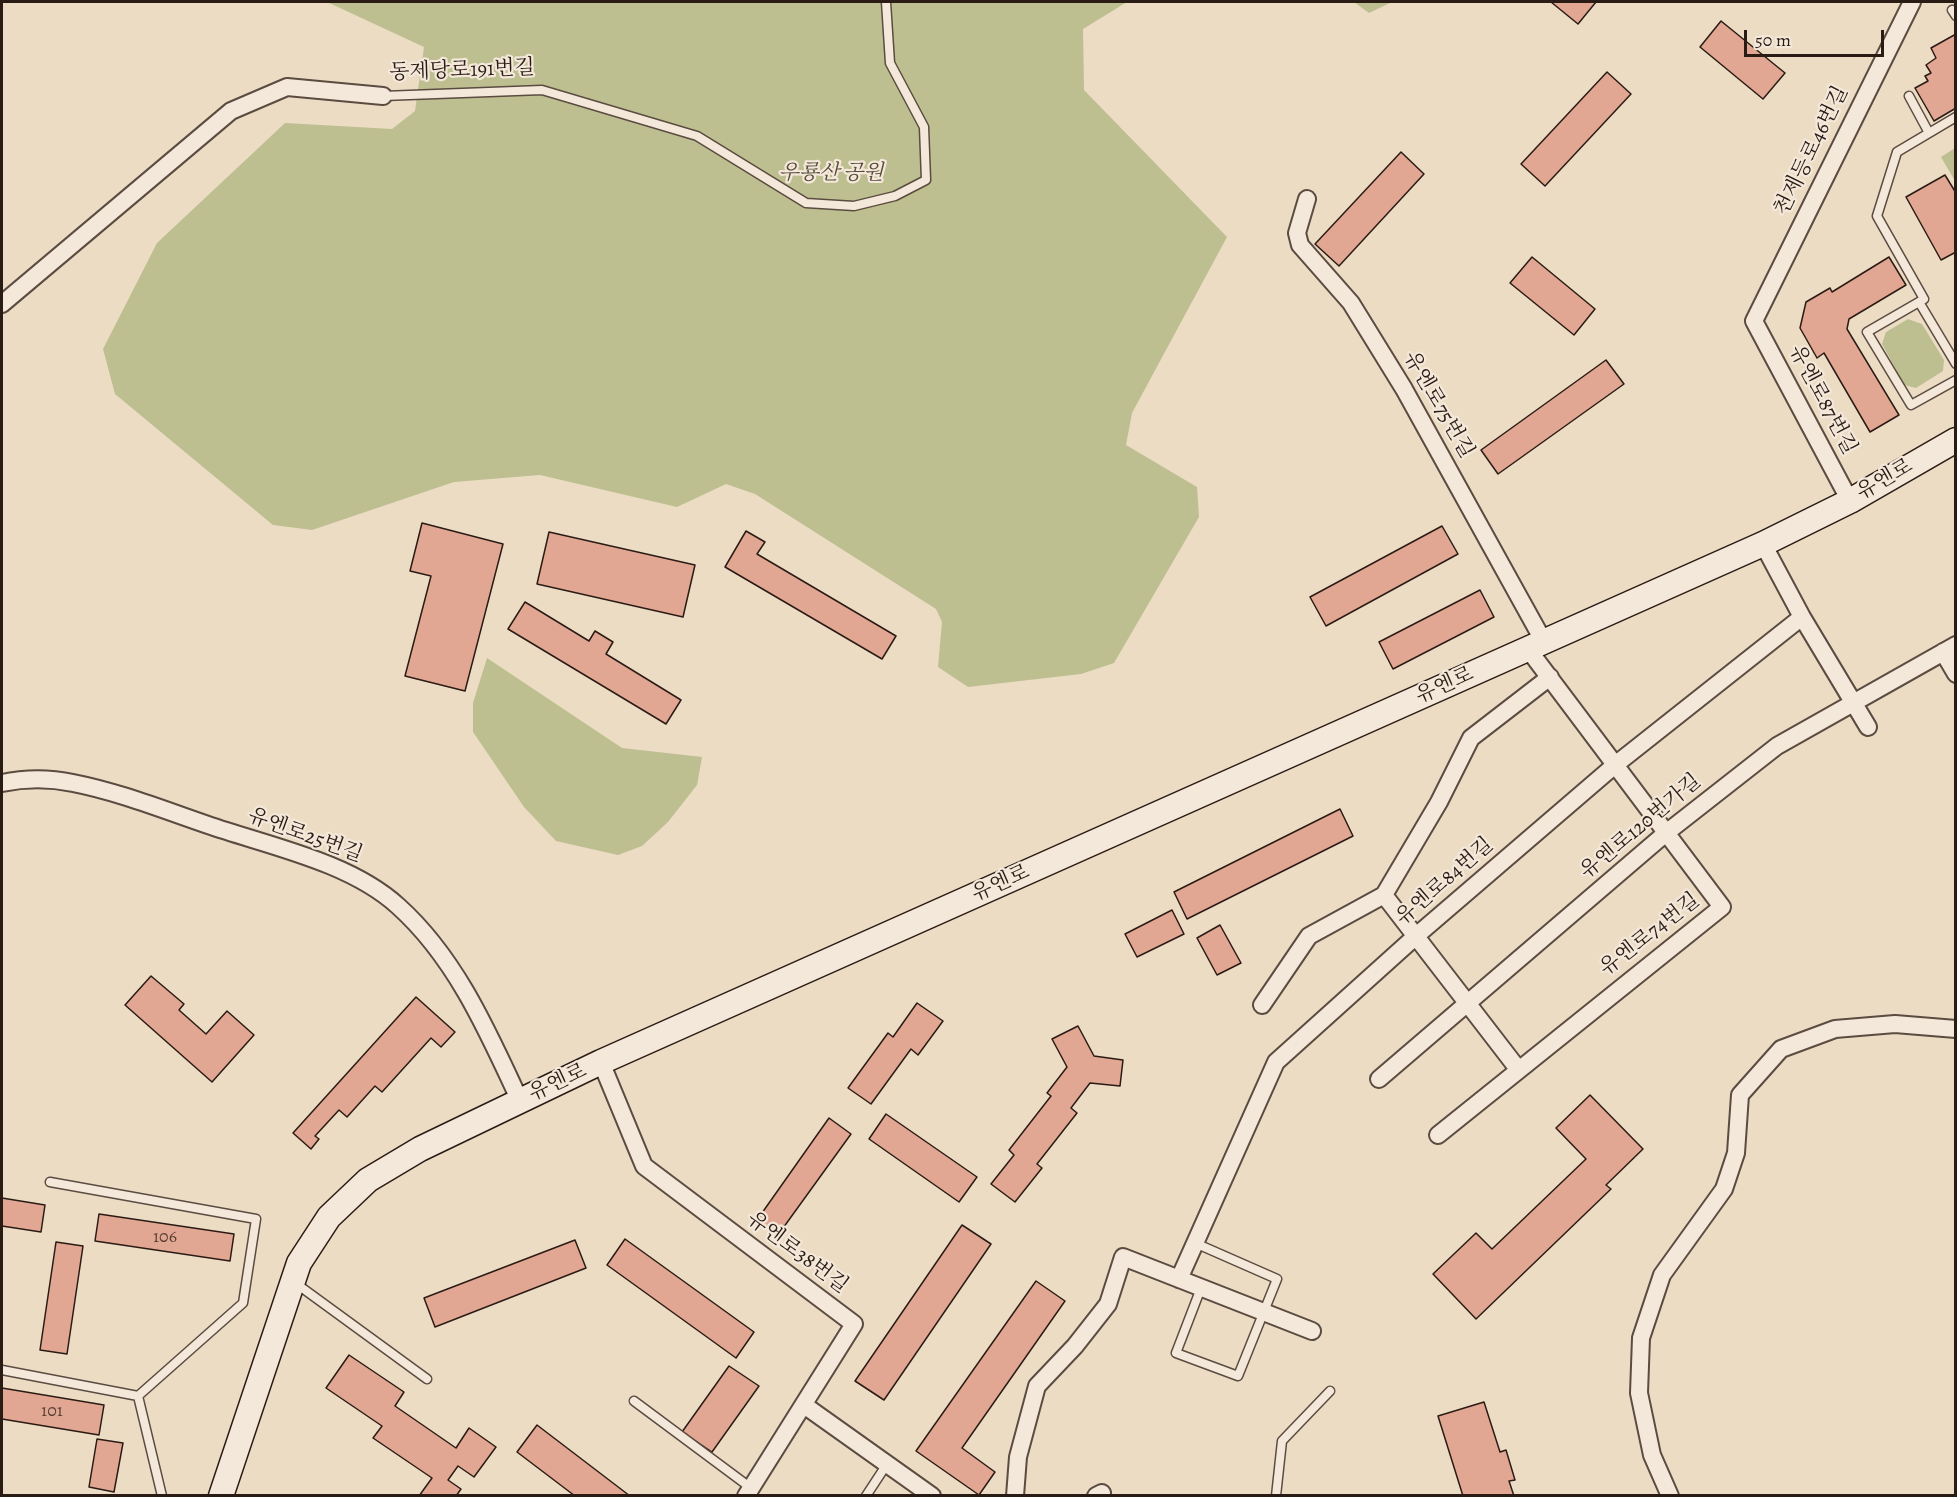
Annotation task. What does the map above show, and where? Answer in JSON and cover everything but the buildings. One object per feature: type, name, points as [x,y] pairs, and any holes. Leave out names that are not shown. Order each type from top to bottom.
[{"type":"main road","name":"유엔로","points":[[221,1496],[299,1263],[329,1217],[368,1180],[420,1149],[601,1062],[1763,544],[1850,501],[1956,440]]},
{"type":"street","name":"천제등로46번길","points":[[1754,321],[1912,2]]},
{"type":"street","name":"동제당로191번길","points":[[2,304],[231,111],[287,87],[383,96]]},
{"type":"street","name":"유엔로75번길","points":[[1307,199],[1297,233],[1300,245],[1351,303],[1404,389],[1536,645]]},
{"type":"street","name":"유엔로87번길","points":[[1754,321],[1850,501]]},
{"type":"street","points":[[1763,544],[1802,617],[1868,727]]},
{"type":"street","name":"유엔로84번길","points":[[1179,1279],[1276,1062],[1416,936],[1615,765],[1802,617]]},
{"type":"street","name":"유엔로74번길","points":[[1438,1135],[1722,907],[1550,677],[1536,645]]},
{"type":"street","points":[[1949,649],[1956,674]]},
{"type":"street","name":"유엔로120번가길","points":[[1379,1079],[1666,832],[1777,746],[1949,649]]},
{"type":"street","points":[[1262,1005],[1309,936],[1384,895],[1439,802],[1471,738],[1550,677]]},
{"type":"street","name":"유엔로25번길","points":[[2,783],[30,778],[73,782],[333,867],[372,885],[399,907],[429,939],[479,1012],[520,1101]]},
{"type":"street","points":[[1384,895],[1518,1069]]},
{"type":"street","points":[[1670,1496],[1652,1455],[1639,1393],[1641,1338],[1662,1275],[1724,1189],[1736,1153],[1740,1095],[1780,1050],[1835,1029],[1895,1024],[1956,1029]]},
{"type":"street","name":"유엔로38번길","points":[[601,1062],[644,1166],[854,1324],[804,1405]]},
{"type":"street","points":[[1015,1496],[1018,1457],[1037,1386],[1075,1346],[1108,1304],[1123,1257],[1312,1331]]},
{"type":"street","points":[[748,1492],[804,1405],[932,1496]]},
{"type":"lane","name":"동제당로191번길","points":[[383,96],[542,90],[697,136],[806,203],[854,206],[895,196],[926,180],[924,127],[890,63],[886,2]]},
{"type":"lane","points":[[1909,96],[1929,133]]},
{"type":"lane","points":[[1955,382],[1911,405],[1867,332],[1924,299],[1877,216],[1897,152],[1956,117]]},
{"type":"lane","points":[[1919,303],[1956,364]]},
{"type":"lane","points":[[50,1182],[256,1219],[243,1303],[138,1396]]},
{"type":"lane","points":[[1196,1243],[1277,1279],[1238,1376],[1176,1353],[1201,1288]]},
{"type":"lane","points":[[293,1282],[427,1379]]},
{"type":"lane","points":[[2,1370],[138,1396]]},
{"type":"lane","points":[[1276,1496],[1282,1441],[1330,1391]]},
{"type":"lane","points":[[138,1396],[162,1496]]},
{"type":"lane","points":[[634,1401],[748,1492]]},
{"type":"lane","points":[[866,1496],[887,1464]]},
{"type":"green space","name":"우룡산 공원","points":[[327,2],[1127,2],[1083,29],[1084,90],[1227,237],[1132,413],[1126,445],[1197,487],[1199,517],[1114,663],[1081,674],[968,687],[938,667],[942,622],[936,609],[755,494],[726,484],[677,507],[540,475],[454,482],[312,530],[273,525],[115,394],[103,349],[157,243],[285,123],[392,129],[415,111],[424,47]]},
{"type":"green space","points":[[1354,2],[1392,2],[1369,13]]},
{"type":"green space","points":[[1955,148],[1955,181],[1941,157]]},
{"type":"green space","points":[[1908,319],[1922,324],[1944,360],[1943,371],[1916,388],[1904,385],[1882,344],[1886,332]]},
{"type":"green space","points":[[487,658],[622,748],[702,757],[697,785],[668,822],[642,846],[618,855],[556,841],[524,807],[473,732],[473,703]]}]
